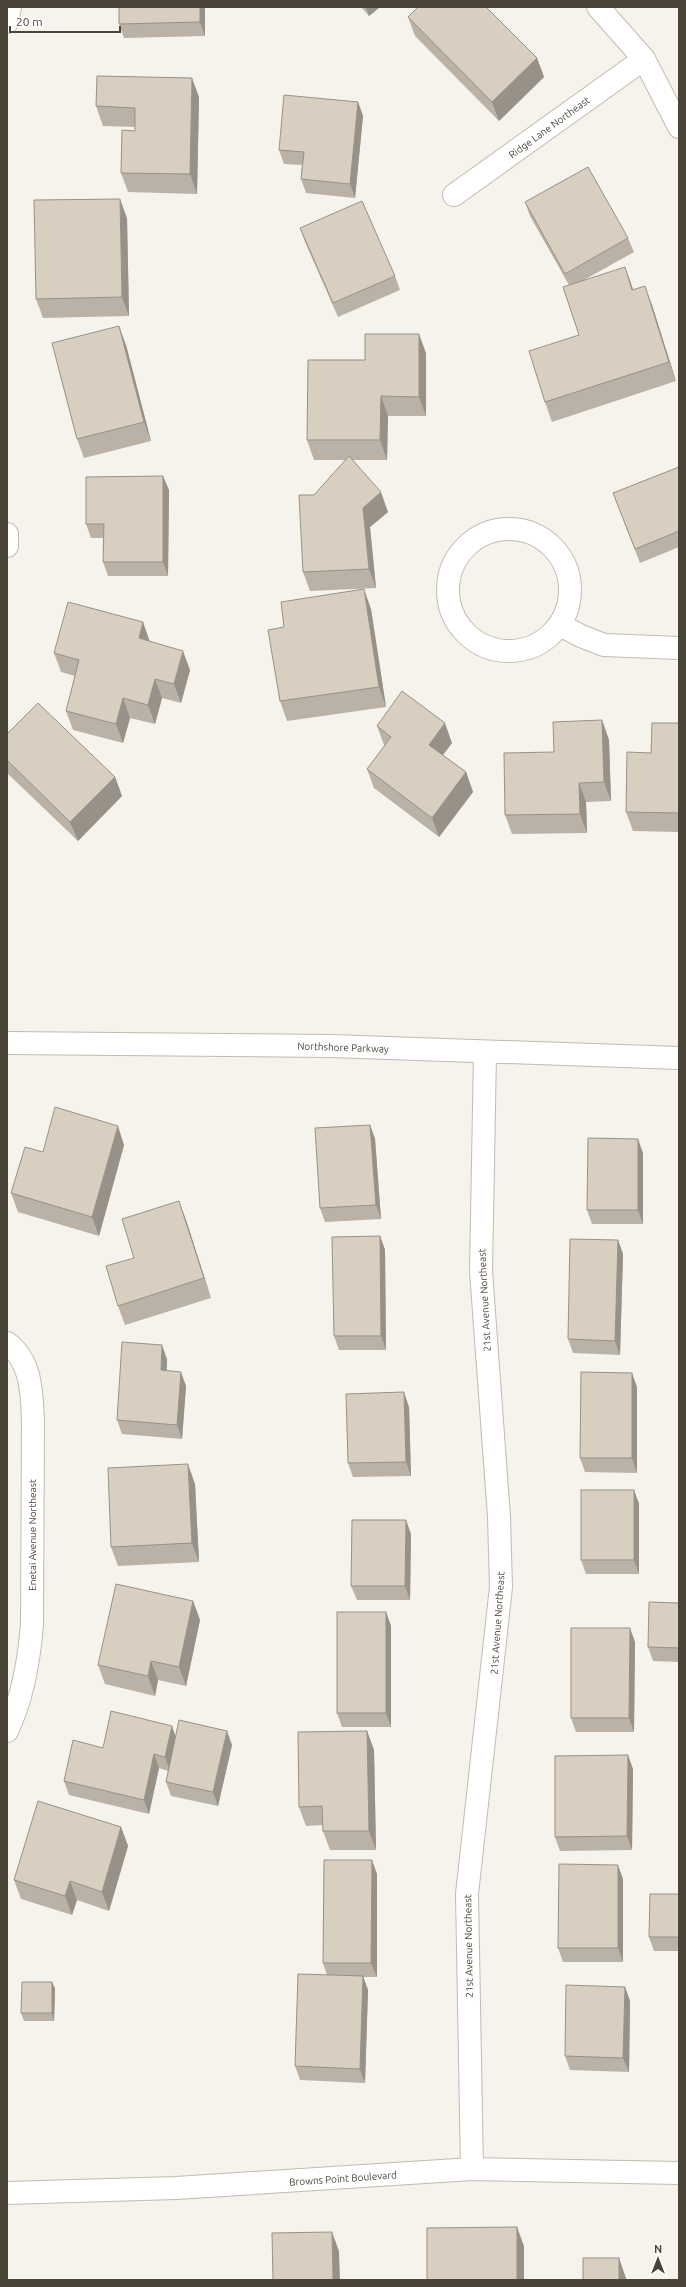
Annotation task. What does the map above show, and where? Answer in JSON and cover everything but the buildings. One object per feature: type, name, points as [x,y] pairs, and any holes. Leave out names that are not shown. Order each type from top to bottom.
[{"type":"street","points":[[7,22],[10,7]]},
{"type":"street","points":[[598,7],[644,59],[679,127]]},
{"type":"street","name":"Ridge Lane Northeast","points":[[454,195],[644,59]]},
{"type":"street","points":[[504,529],[524,530],[542,538],[557,551],[566,568],[570,587],[568,607],[560,625],[545,639],[527,648],[506,651],[486,647],[468,636],[456,619],[449,600],[449,579],[456,560],[468,544],[485,534],[504,529]]},
{"type":"street","points":[[7,534],[7,546]]},
{"type":"street","points":[[560,625],[581,636],[604,645],[679,648]]},
{"type":"street","name":"Northshore Parkway","points":[[7,1043],[331,1046],[679,1058]]},
{"type":"street","name":"21st Avenue Northeast","points":[[472,2170],[467,1894],[501,1587],[499,1517],[481,1271],[485,1052]]},
{"type":"street","name":"Enetai Avenue Northeast","points":[[7,1343],[19,1356],[26,1369],[32,1397],[33,1430],[32,1625],[30,1655],[20,1699],[7,1731]]},
{"type":"street","name":"Browns Point Boulevard","points":[[7,2193],[77,2192],[240,2185],[472,2170],[679,2173]]}]
